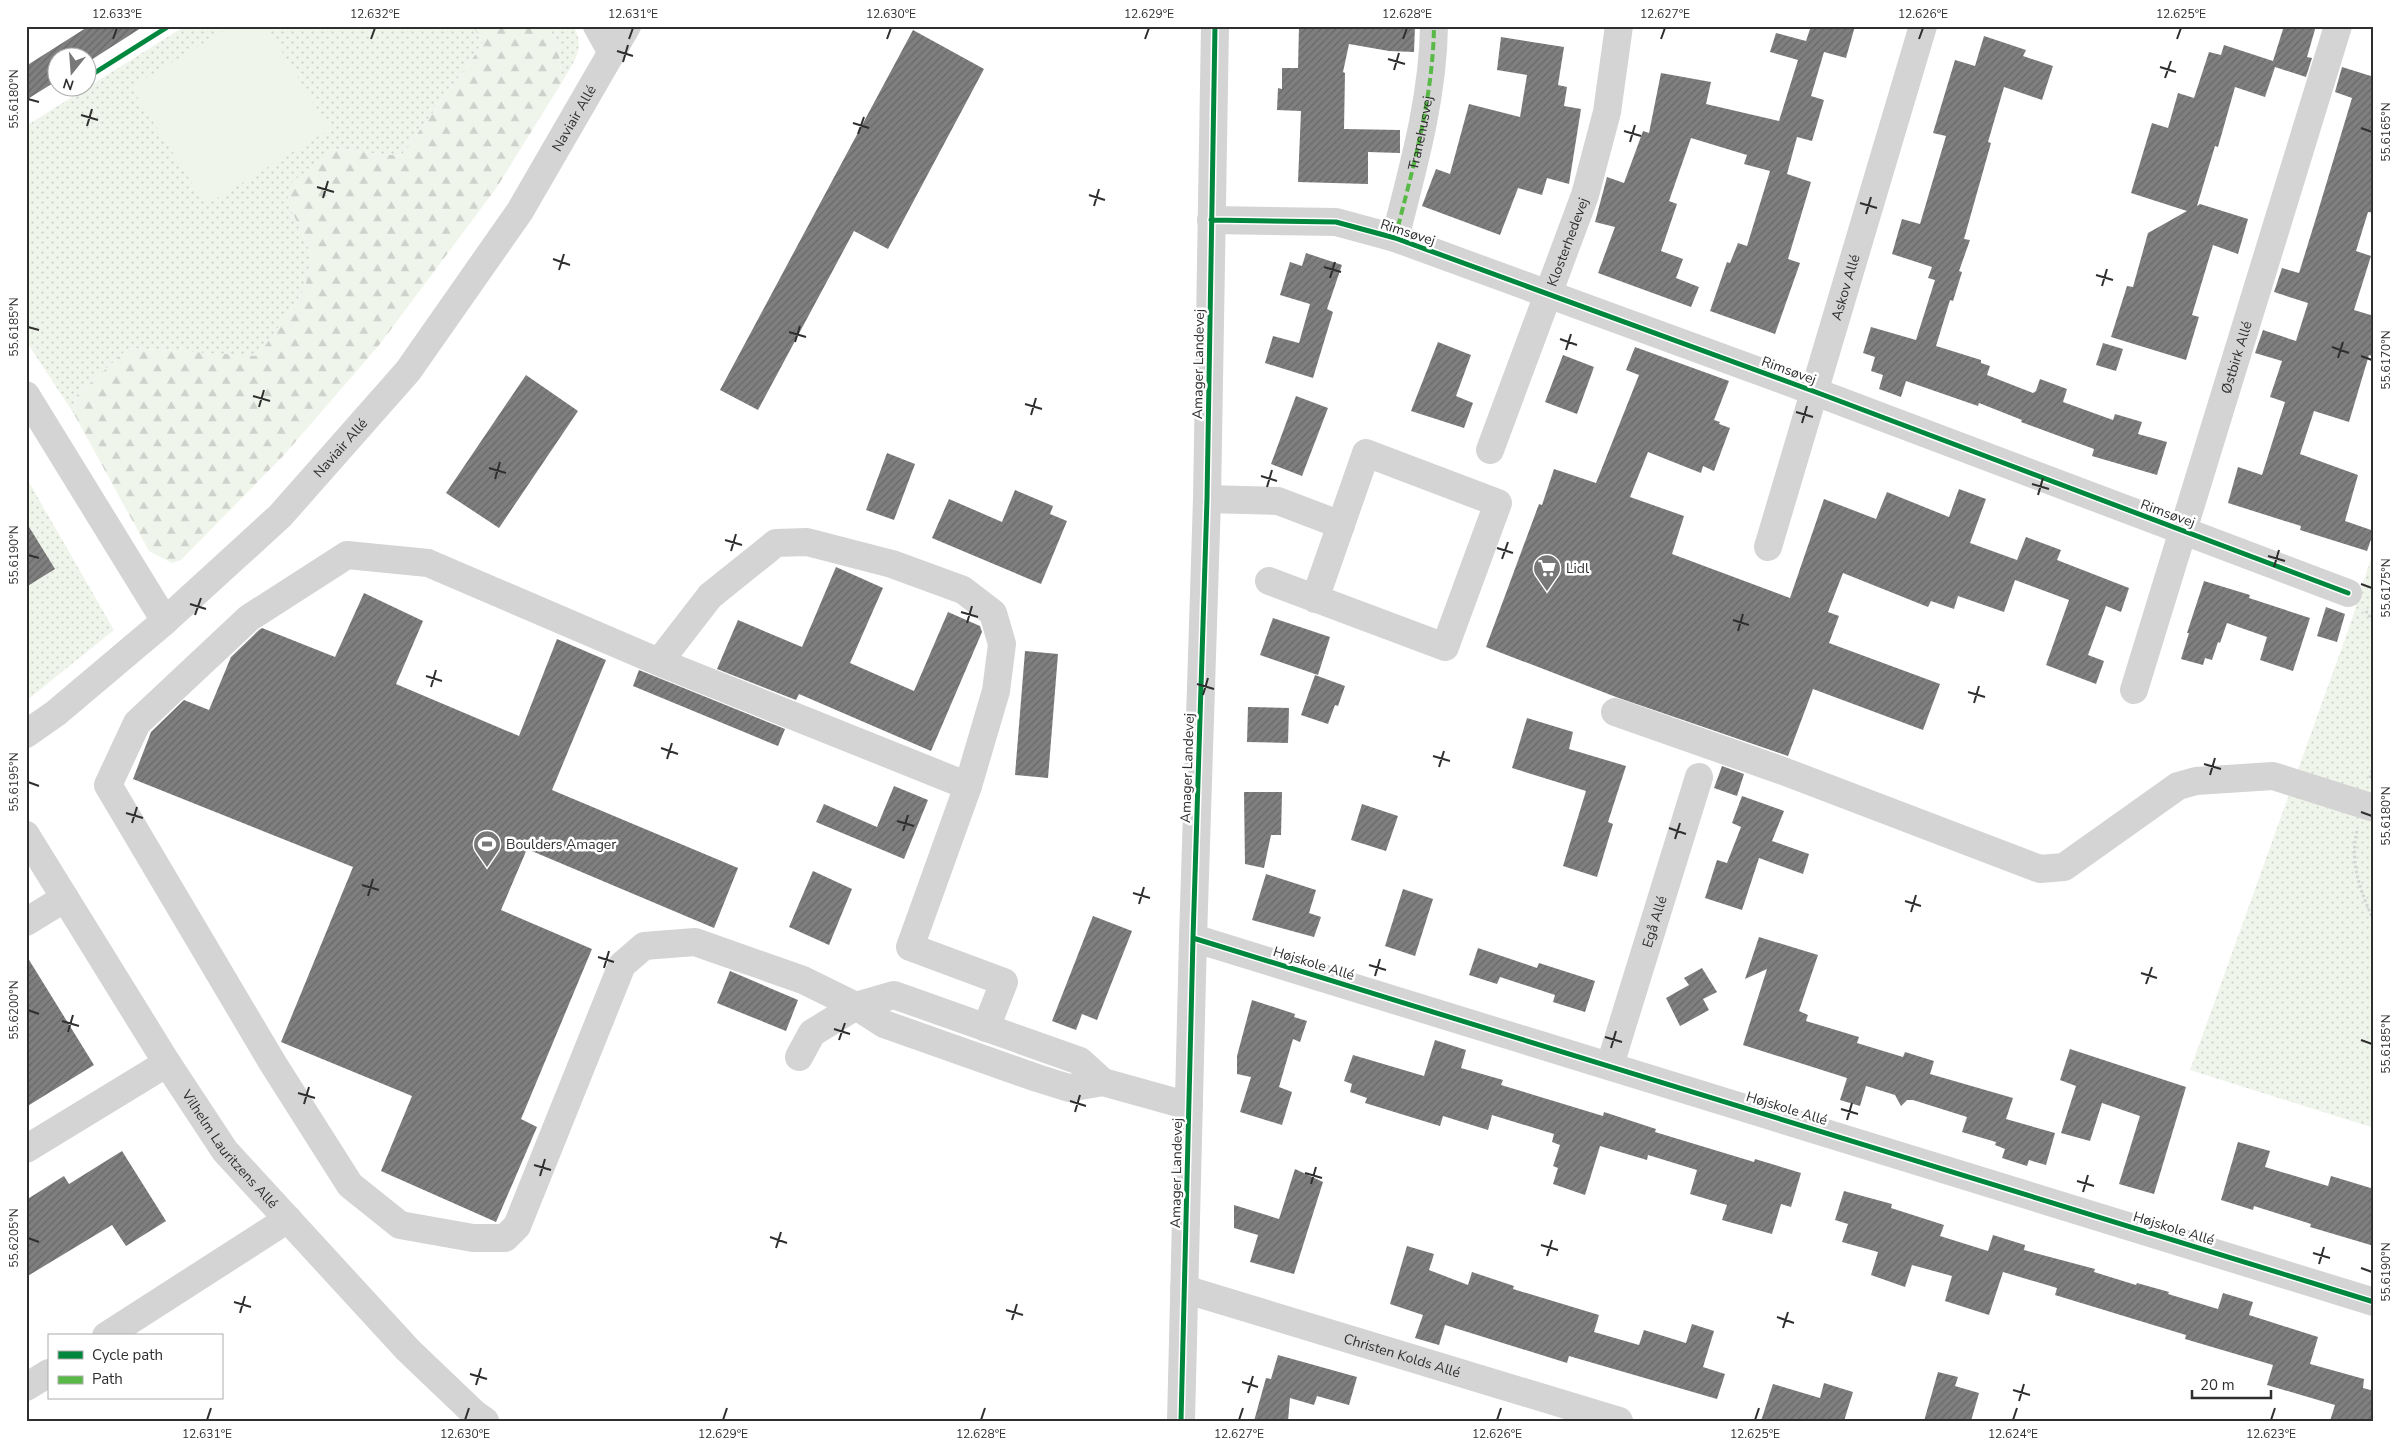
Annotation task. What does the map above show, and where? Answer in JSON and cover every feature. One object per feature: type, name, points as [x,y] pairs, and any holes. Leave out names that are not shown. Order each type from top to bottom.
[{"type":"street","points":[[597,26],[612,53]]},
{"type":"street","name":"Naviair Allé","points":[[26,734],[56,713],[165,621],[280,516],[408,371],[520,211],[627,26]]},
{"type":"street","name":"Amager Landevej","points":[[1181,1421],[1193,938],[1207,499],[1215,26]]},
{"type":"street","name":"Tranehusvej","points":[[1395,238],[1418,152],[1434,57],[1434,26]]},
{"type":"street","name":"Klosterhedevej","points":[[1490,450],[1550,294],[1585,195],[1607,112],[1619,26]]},
{"type":"street","name":"Askov Allé","points":[[1768,547],[1923,26]]},
{"type":"street","name":"Østbirk Allé","points":[[2134,690],[2338,26]]},
{"type":"street","name":"Rimsøvej","points":[[1211,220],[1336,222],[1395,238],[1813,391],[2348,593]]},
{"type":"street","points":[[26,395],[165,621]]},
{"type":"street","points":[[1269,581],[1315,599],[1445,647],[1498,503],[1366,453],[1315,599]]},
{"type":"street","points":[[1207,499],[1278,501],[1341,525]]},
{"type":"street","points":[[659,662],[710,596],[776,544],[807,542],[892,564],[963,590],[993,613],[1002,644],[996,691],[968,786],[910,946],[1004,982],[986,1028]]},
{"type":"street","points":[[968,786],[659,662],[428,563],[347,555],[249,618],[137,724],[108,785],[272,1062],[350,1185],[400,1224],[473,1238],[505,1238],[517,1226],[622,965],[644,946],[695,942],[803,980],[856,1006],[884,1024],[1069,1088],[1103,1082],[1189,1106]]},
{"type":"street","points":[[1615,712],[1783,771],[2040,870],[2064,867],[2178,786],[2196,781],[2273,776],[2369,806]]},
{"type":"street","name":"Egå Allé","points":[[1610,1065],[1698,777]]},
{"type":"street","name":"Vilhelm Lauritzens Allé","points":[[26,835],[167,1063],[225,1151],[408,1350],[475,1414],[485,1421]]},
{"type":"street","points":[[26,922],[65,898]]},
{"type":"street","name":"Højskole Allé","points":[[1193,938],[2374,1302]]},
{"type":"street","points":[[799,1057],[812,1033],[856,1006],[894,995],[1080,1061],[1103,1082]]},
{"type":"street","points":[[26,1149],[167,1063]]},
{"type":"street","points":[[109,1334],[288,1219]]},
{"type":"street","name":"Christen Kolds Allé","points":[[1184,1289],[1619,1421]]},
{"type":"street","points":[[26,1387],[48,1373]]},
{"type":"path","points":[[2374,762],[2369,806],[2355,839],[2355,864],[2362,895],[2374,921]]},
{"type":"green space","points":[[185,26],[473,26],[483,44],[401,156],[335,149],[287,200],[313,258],[304,290],[258,357],[129,348],[76,396],[74,414],[26,341],[26,126],[71,98],[98,98],[98,81]]},
{"type":"green space","points":[[232,26],[266,26],[330,129],[206,205],[131,87]]},
{"type":"green space","points":[[473,26],[547,26],[558,43],[562,82],[497,187],[380,344],[284,455],[181,560],[172,563],[149,551],[74,414],[76,396],[129,348],[258,356],[304,290],[313,258],[287,200],[292,182],[335,149],[401,156],[483,44]]},
{"type":"green space","points":[[547,26],[573,26],[579,41],[577,55],[562,82],[558,43]]},
{"type":"green space","points":[[26,477],[114,630],[26,701]]},
{"type":"green space","points":[[2374,548],[2374,1128],[2190,1070],[2350,625]]},
{"type":"building","points":[[89,26],[144,26],[98,56],[98,48],[54,48]]},
{"type":"building","points":[[1299,26],[1415,26],[1414,52],[1389,51],[1349,44],[1343,72],[1345,73],[1344,129],[1400,130],[1400,153],[1368,152],[1368,184],[1298,182],[1301,111],[1277,110],[1278,88],[1282,89],[1282,68],[1298,68]]},
{"type":"building","points":[[1811,26],[1855,26],[1846,58],[1824,52],[1811,96],[1824,100],[1812,141],[1797,137],[1787,174],[1811,182],[1788,259],[1800,263],[1775,334],[1710,311],[1727,262],[1730,263],[1738,243],[1747,246],[1770,171],[1744,164],[1747,155],[1691,138],[1669,201],[1677,204],[1661,251],[1683,259],[1676,278],[1699,287],[1691,307],[1598,273],[1615,227],[1595,222],[1607,177],[1624,183],[1643,131],[1649,133],[1661,73],[1711,82],[1706,104],[1779,121],[1798,60],[1770,52],[1776,33],[1806,41]]},
{"type":"building","points":[[2284,26],[2316,26],[2307,57],[2312,58],[2306,77],[2275,67],[2265,97],[2235,87],[2218,147],[2215,146],[2197,206],[2200,204],[2248,219],[2238,254],[2213,245],[2192,315],[2199,317],[2186,360],[2111,337],[2127,286],[2133,287],[2148,233],[2187,211],[2131,193],[2152,123],[2168,128],[2178,93],[2194,98],[2209,52],[2221,55],[2224,45],[2273,61]]},
{"type":"building","points":[[913,30],[984,69],[888,249],[854,231],[758,410],[720,390]]},
{"type":"building","points":[[1984,36],[2026,50],[2023,56],[2053,66],[2042,100],[2004,87],[1988,142],[1991,143],[1964,239],[1970,240],[1959,271],[1962,272],[1953,301],[1950,300],[1936,346],[1981,360],[1981,363],[1990,366],[1987,375],[2033,393],[2036,391],[2040,379],[2067,389],[2063,402],[2113,420],[2115,414],[2142,422],[2138,434],[2167,442],[2157,475],[2092,456],[2094,449],[2021,422],[2022,420],[1979,403],[1978,406],[1906,381],[1901,397],[1879,389],[1883,375],[1871,371],[1875,357],[1863,353],[1871,327],[1916,340],[1935,280],[1928,278],[1932,267],[1892,254],[1902,219],[1920,224],[1946,136],[1933,133],[1955,60],[1975,66]]},
{"type":"building","points":[[1501,37],[1564,47],[1558,85],[1567,87],[1564,106],[1581,109],[1569,184],[1547,178],[1542,195],[1518,188],[1500,235],[1422,206],[1436,169],[1450,174],[1469,104],[1520,117],[1527,75],[1497,70]]},
{"type":"building","points":[[48,52],[48,86],[26,100],[26,66]]},
{"type":"building","points":[[2342,67],[2374,77],[2374,213],[2368,212],[2356,251],[2371,256],[2354,310],[2374,316],[2374,357],[2369,355],[2349,422],[2314,411],[2300,454],[2358,475],[2345,521],[2374,531],[2367,551],[2300,530],[2301,526],[2228,503],[2238,467],[2262,475],[2285,402],[2270,397],[2282,361],[2255,353],[2263,330],[2296,341],[2308,303],[2274,292],[2282,268],[2299,273],[2316,218],[2352,98],[2335,92]]},
{"type":"building","points":[[1306,253],[1342,265],[1327,309],[1333,312],[1313,378],[1265,363],[1273,336],[1299,343],[1310,304],[1280,295],[1290,262],[1302,266]]},
{"type":"building","points":[[1438,342],[1471,355],[1456,396],[1473,403],[1464,428],[1411,411]]},
{"type":"building","points":[[2103,343],[2123,349],[2116,371],[2096,365]]},
{"type":"building","points":[[1635,347],[1729,381],[1714,420],[1730,428],[1714,471],[1703,466],[1701,473],[1648,452],[1630,497],[1684,516],[1672,554],[1790,598],[1824,499],[1876,519],[1887,492],[1949,517],[1959,489],[1986,499],[1970,543],[2017,560],[2026,537],[2061,550],[2057,560],[2129,588],[2121,612],[2106,606],[2088,655],[2104,661],[2096,684],[2046,665],[2069,600],[2015,580],[2004,612],[1958,596],[1954,609],[1931,601],[1928,607],[1843,573],[1828,612],[1839,616],[1829,643],[1940,684],[1923,730],[1813,689],[1788,756],[1616,697],[1486,647],[1539,504],[1542,505],[1554,469],[1596,483],[1639,375],[1626,370]]},
{"type":"building","points":[[1563,355],[1594,367],[1577,414],[1545,402]]},
{"type":"building","points":[[526,375],[578,411],[499,528],[446,493]]},
{"type":"building","points":[[1296,396],[1328,408],[1302,476],[1271,464]]},
{"type":"building","points":[[887,453],[915,464],[894,520],[866,510]]},
{"type":"building","points":[[1015,490],[1053,506],[1050,514],[1067,521],[1041,584],[932,538],[949,499],[1002,522]]},
{"type":"building","points":[[26,522],[55,569],[26,587]]},
{"type":"building","points":[[836,567],[883,588],[850,663],[914,691],[948,612],[980,626],[982,632],[931,751],[799,694],[796,700],[717,669],[738,620],[802,647]]},
{"type":"building","points":[[2204,581],[2250,595],[2249,598],[2310,618],[2293,671],[2260,660],[2267,637],[2227,623],[2212,660],[2205,658],[2203,665],[2181,659],[2189,633],[2187,633]]},
{"type":"building","points":[[364,593],[423,621],[396,684],[519,736],[557,639],[606,660],[552,790],[738,868],[714,928],[527,849],[501,910],[592,949],[521,1119],[537,1127],[496,1222],[381,1171],[412,1096],[281,1042],[353,867],[133,779],[151,732],[184,700],[209,710],[231,657],[259,630],[262,628],[335,657]]},
{"type":"building","points":[[2326,607],[2345,614],[2337,642],[2317,636]]},
{"type":"building","points":[[1273,618],[1330,637],[1318,675],[1260,655]]},
{"type":"building","points":[[1025,651],[1058,654],[1048,778],[1015,775]]},
{"type":"building","points":[[639,670],[785,729],[778,746],[633,686]]},
{"type":"building","points":[[1315,675],[1345,686],[1338,706],[1335,705],[1328,724],[1301,715]]},
{"type":"building","points":[[1248,707],[1289,708],[1288,743],[1247,742]]},
{"type":"building","points":[[1527,718],[1573,732],[1569,749],[1626,766],[1608,822],[1613,824],[1597,877],[1563,866],[1586,791],[1512,768]]},
{"type":"building","points":[[1722,766],[1744,774],[1737,796],[1714,788]]},
{"type":"building","points":[[894,786],[928,800],[904,859],[816,822],[824,804],[877,827]]},
{"type":"building","points":[[1244,792],[1282,792],[1281,835],[1271,835],[1264,868],[1245,864]]},
{"type":"building","points":[[1742,796],[1784,811],[1772,841],[1809,854],[1803,874],[1759,858],[1742,910],[1705,898],[1717,860],[1727,863],[1741,827],[1732,823]]},
{"type":"building","points":[[1362,804],[1398,816],[1386,851],[1351,840]]},
{"type":"building","points":[[813,871],[852,889],[829,945],[789,927]]},
{"type":"building","points":[[1266,874],[1316,890],[1309,913],[1321,917],[1314,937],[1252,920]]},
{"type":"building","points":[[1403,889],[1433,899],[1415,956],[1385,946]]},
{"type":"building","points":[[1093,916],[1132,931],[1097,1020],[1082,1014],[1076,1030],[1052,1021]]},
{"type":"building","points":[[1759,937],[1818,955],[1799,1011],[1808,1015],[1806,1021],[1859,1037],[1857,1043],[1903,1057],[1905,1052],[1934,1061],[1930,1074],[2013,1098],[2006,1119],[2055,1133],[2046,1165],[2029,1160],[2027,1166],[2002,1158],[2005,1149],[1995,1145],[1996,1142],[1962,1132],[1967,1117],[1913,1100],[1907,1100],[1901,1106],[1895,1095],[1866,1086],[1860,1106],[1840,1100],[1847,1078],[1743,1045],[1767,969],[1745,979]]},
{"type":"building","points":[[1478,948],[1537,968],[1539,963],[1595,981],[1585,1012],[1553,1002],[1555,995],[1500,977],[1497,984],[1469,975]]},
{"type":"building","points":[[26,955],[94,1065],[26,1107]]},
{"type":"building","points":[[1702,968],[1717,992],[1703,999],[1709,1010],[1680,1026],[1666,998],[1689,985],[1684,978]]},
{"type":"building","points":[[730,971],[798,1000],[786,1031],[717,1003]]},
{"type":"building","points":[[1252,1000],[1295,1014],[1294,1017],[1307,1021],[1300,1042],[1293,1039],[1279,1087],[1292,1092],[1282,1125],[1240,1112],[1251,1077],[1237,1074],[1237,1056]]},
{"type":"building","points":[[1435,1040],[1466,1050],[1461,1068],[1503,1080],[1501,1085],[1603,1116],[1604,1112],[1656,1129],[1655,1132],[1754,1162],[1755,1159],[1801,1173],[1791,1207],[1781,1204],[1772,1234],[1722,1220],[1727,1205],[1690,1194],[1697,1170],[1648,1155],[1647,1160],[1600,1146],[1585,1195],[1553,1184],[1558,1168],[1553,1166],[1560,1145],[1552,1142],[1554,1134],[1492,1115],[1488,1130],[1443,1116],[1440,1126],[1365,1103],[1367,1098],[1350,1092],[1352,1084],[1344,1081],[1353,1055],[1424,1076]]},
{"type":"building","points":[[2070,1049],[2186,1087],[2154,1194],[2119,1184],[2140,1116],[2102,1103],[2090,1141],[2061,1133],[2076,1086],[2060,1080]]},
{"type":"building","points":[[2238,1142],[2270,1151],[2265,1167],[2328,1186],[2331,1176],[2374,1189],[2374,1246],[2310,1227],[2311,1224],[2254,1206],[2253,1210],[2221,1200]]},
{"type":"building","points":[[122,1151],[166,1221],[126,1246],[112,1225],[26,1277],[26,1200],[64,1176],[69,1184]]},
{"type":"building","points":[[1295,1169],[1323,1182],[1294,1274],[1250,1262],[1258,1235],[1234,1228],[1234,1205],[1279,1219]]},
{"type":"building","points":[[1844,1191],[1892,1204],[1891,1208],[1944,1225],[1940,1236],[1988,1251],[1993,1235],[2025,1245],[2024,1250],[2095,1269],[2094,1272],[2136,1285],[2137,1283],[2169,1292],[2168,1294],[2218,1309],[2223,1293],[2253,1302],[2249,1315],[2318,1337],[2310,1364],[2364,1379],[2363,1388],[2374,1391],[2374,1421],[2330,1421],[2335,1405],[2267,1385],[2273,1365],[2185,1339],[2186,1335],[2055,1295],[2057,1288],[2003,1272],[1989,1315],[1945,1301],[1952,1276],[1912,1265],[1905,1287],[1871,1275],[1878,1252],[1842,1242],[1848,1224],[1835,1220]]},
{"type":"building","points":[[1407,1246],[1434,1254],[1429,1270],[1468,1285],[1472,1272],[1514,1286],[1513,1289],[1599,1315],[1594,1332],[1639,1345],[1644,1330],[1686,1343],[1692,1324],[1714,1331],[1703,1367],[1725,1374],[1717,1399],[1569,1356],[1567,1363],[1445,1325],[1439,1345],[1415,1338],[1423,1315],[1390,1304]]},
{"type":"building","points":[[1278,1355],[1357,1377],[1349,1405],[1317,1396],[1314,1405],[1290,1398],[1288,1421],[1254,1421],[1266,1378],[1271,1379]]},
{"type":"building","points":[[1938,1372],[1958,1377],[1955,1386],[1979,1393],[1971,1421],[1924,1421]]},
{"type":"building","points":[[1824,1383],[1853,1392],[1844,1421],[1761,1421],[1773,1384],[1820,1398]]},
{"type":"marked path","points":[[1395,238],[1426,106],[1433,53],[1434,26]]},
{"type":"cycle path","points":[[98,71],[169,26]]},
{"type":"cycle path","points":[[1181,1421],[1193,938],[1207,499],[1215,26]]},
{"type":"cycle path","points":[[1211,220],[1336,222],[1395,238],[1813,391],[2348,593]]},
{"type":"cycle path","points":[[1193,938],[2374,1302]]},
{"type":"place","name":"Lidl","points":[[1547,592]]},
{"type":"place","name":"Boulders Amager","points":[[487,868]]}]
